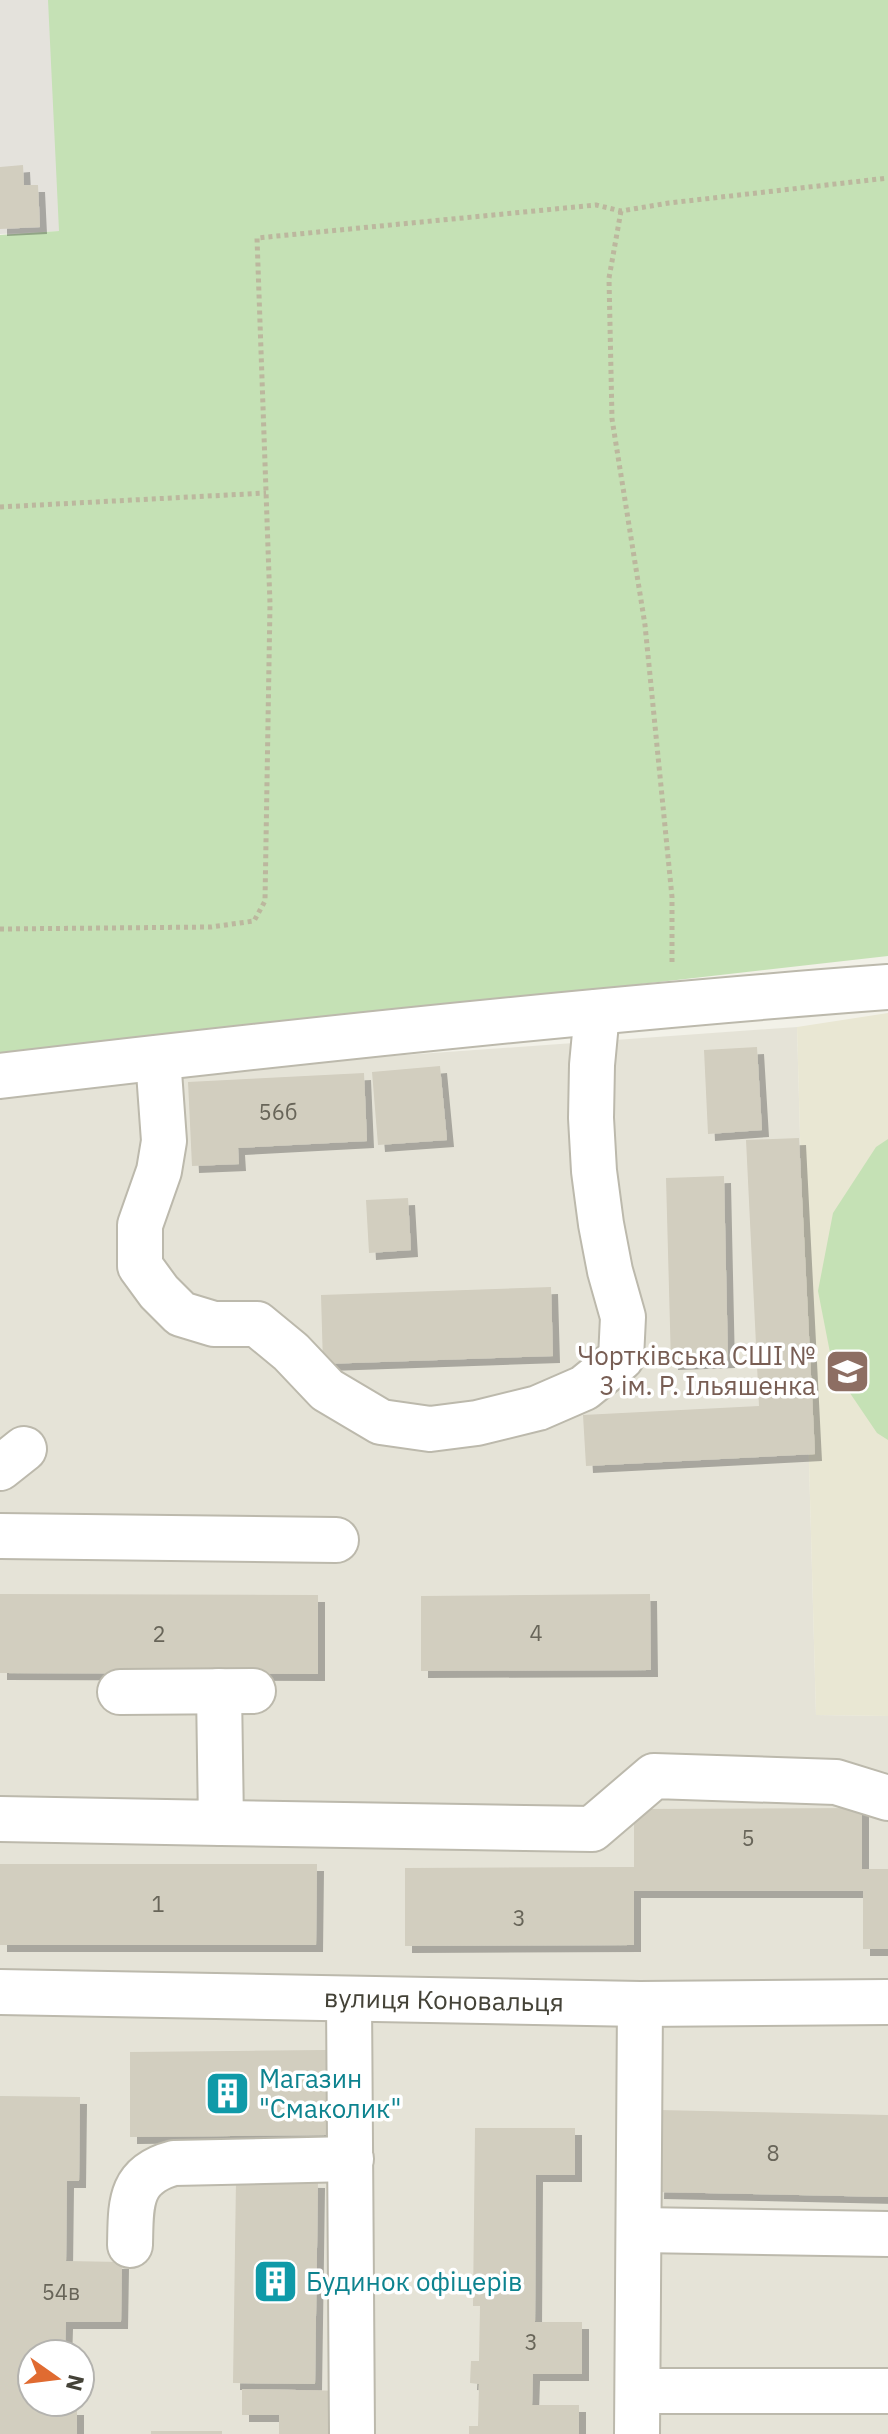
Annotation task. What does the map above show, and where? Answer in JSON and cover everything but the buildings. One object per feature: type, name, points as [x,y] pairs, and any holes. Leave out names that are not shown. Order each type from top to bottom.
[{"type":"street","points":[[0,1076],[672,1003],[888,987]]},
{"type":"street","points":[[158,1058],[164,1141],[159,1171],[140,1225],[140,1266],[159,1292],[181,1314],[214,1324],[257,1324],[291,1352],[327,1390],[381,1422],[430,1429],[477,1423],[538,1408],[584,1388],[621,1358],[623,1317],[601,1224],[594,1171],[592,1065],[597,1012]]},
{"type":"street","points":[[0,1536],[336,1540]]},
{"type":"street","points":[[120,1692],[236,1691],[221,1823]]},
{"type":"street","points":[[0,1819],[592,1829],[654,1776],[836,1782],[888,1798]]},
{"type":"street","name":"вулиця Коновальця","points":[[0,1992],[640,2004],[888,2002]]},
{"type":"street","points":[[349,1999],[352,2434]]},
{"type":"street","points":[[637,2434],[640,2004]]},
{"type":"street","points":[[130,2245],[131,2201],[136,2189],[152,2171],[163,2166],[174,2163],[351,2159]]},
{"type":"street","points":[[639,2230],[888,2234]]},
{"type":"street","points":[[638,2391],[888,2391]]},
{"type":"path","points":[[0,929],[211,927],[254,921],[265,901],[270,604],[257,238],[596,205],[621,211],[888,178]]},
{"type":"path","points":[[621,211],[609,278],[612,419],[645,625],[672,897],[672,1003]]},
{"type":"path","points":[[0,507],[266,493]]},
{"type":"shaded area","points":[[0,0],[49,0],[61,231],[0,234]]},
{"type":"shaded area","name":"Чортківська СШІ № 3 ім. Р. Ільяшенка","points":[[888,1013],[888,1716],[816,1715],[797,1027]]},
{"type":"shaded area","points":[[797,1027],[816,1715],[888,1716],[888,1984],[715,1985],[0,1974],[0,1084]]},
{"type":"shaded area","points":[[0,2012],[888,2023],[888,2434],[0,2434]]},
{"type":"green space","points":[[48,0],[888,0],[888,956],[0,1057],[0,235],[59,231]]},
{"type":"green space","points":[[888,1139],[888,1440],[877,1433],[833,1368],[818,1291],[833,1213],[876,1147]]},
{"type":"place","name":"Чортківська СШІ № 3 ім. Р. Ільяшенка","points":[[847,1371]]},
{"type":"place","name":"Магазин \"Смаколик\"","points":[[228,2094]]},
{"type":"place","name":"Будинок офіцерів","points":[[275,2282]]}]
